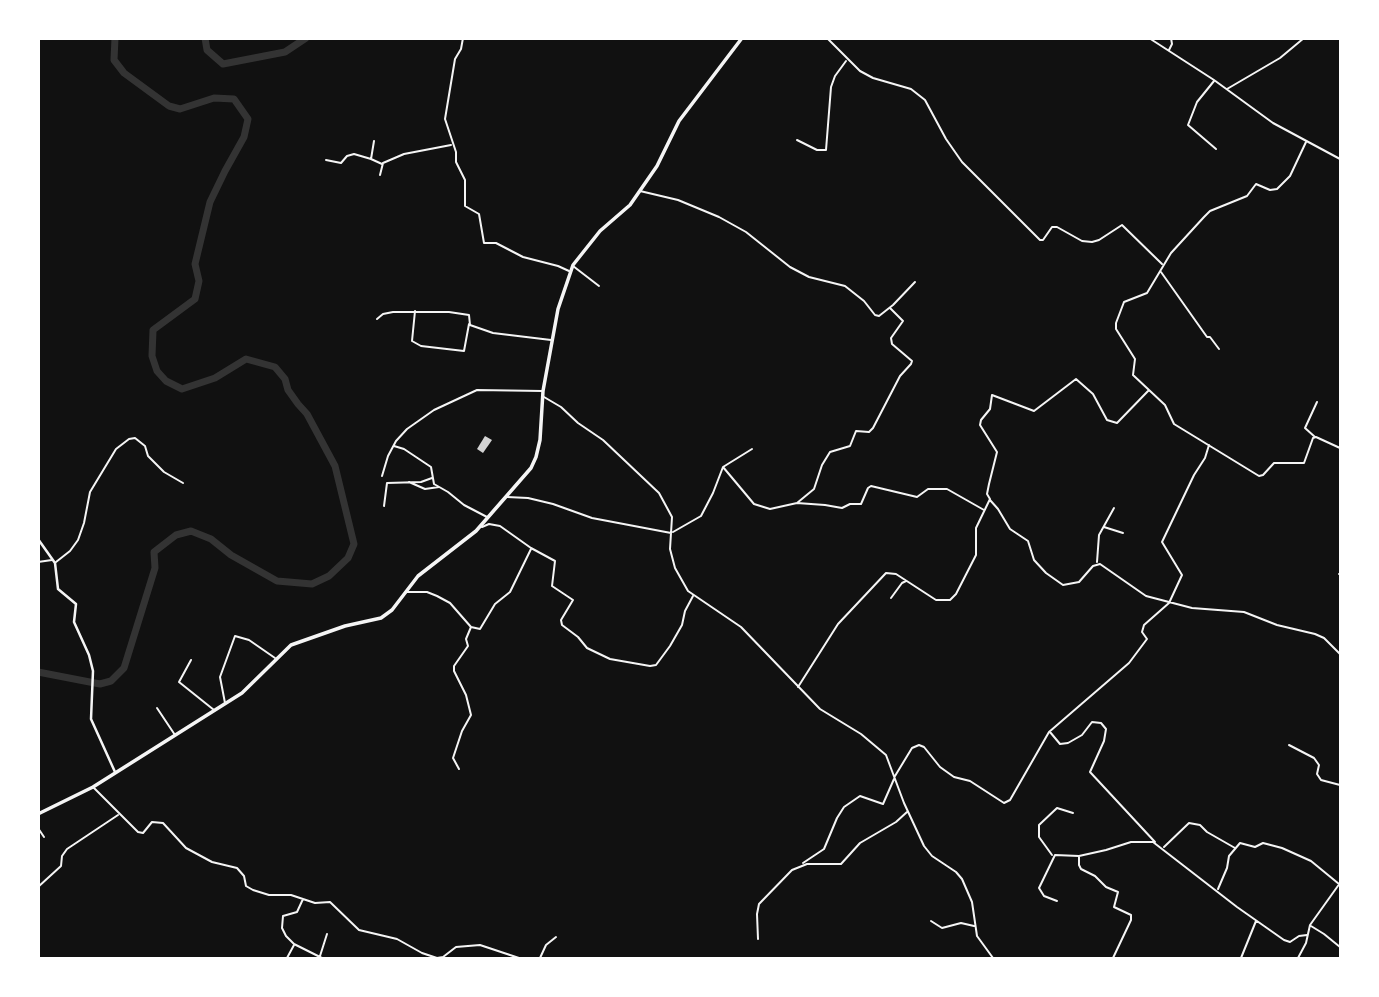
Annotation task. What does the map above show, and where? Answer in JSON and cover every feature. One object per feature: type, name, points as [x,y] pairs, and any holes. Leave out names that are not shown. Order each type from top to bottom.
[{"type":"main road","points":[[38,814],[93,787],[226,704],[249,688],[296,643],[351,625],[373,622],[392,610],[405,592],[435,561],[477,531],[531,468],[536,457],[552,340],[569,271],[600,231],[631,205],[657,166],[679,121],[742,38]]},
{"type":"street","points":[[463,38],[461,50],[455,59],[445,119],[456,152],[456,162],[465,180],[466,205],[479,214],[485,243],[496,243],[523,257],[569,271]]},
{"type":"street","points":[[827,38],[847,60],[873,78],[916,92],[925,100],[962,163],[1040,240],[1055,227],[1082,241],[1092,242],[1122,225],[1163,265]]},
{"type":"street","points":[[1149,38],[1214,80],[1273,123],[1340,159]]},
{"type":"street","points":[[1169,51],[1171,38]]},
{"type":"street","points":[[1226,89],[1280,58],[1304,38]]},
{"type":"street","points":[[797,140],[817,150],[823,151],[828,147],[831,87],[835,76],[847,60]]},
{"type":"street","points":[[1214,80],[1198,102],[1188,125],[1216,149]]},
{"type":"street","points":[[371,159],[374,141]]},
{"type":"street","points":[[1306,142],[1290,176],[1281,186],[1274,190],[1256,184],[1247,196],[1210,211],[1171,253],[1147,293],[1124,302],[1115,323],[1135,359],[1133,376],[1165,405],[1178,428],[1191,432],[1259,476],[1274,463],[1304,463],[1313,438],[1316,437]]},
{"type":"street","points":[[326,160],[341,163],[347,156],[354,154],[383,164],[412,151],[452,145]]},
{"type":"street","points":[[380,175],[383,164]]},
{"type":"street","points":[[639,191],[678,200],[719,217],[746,232],[790,267],[809,277],[845,286],[864,301],[875,315],[879,316],[890,308],[915,282]]},
{"type":"street","points":[[573,265],[599,286]]},
{"type":"street","points":[[1160,271],[1205,335],[1210,337],[1219,349]]},
{"type":"street","points":[[796,503],[814,489],[822,465],[830,452],[850,446],[856,431],[869,432],[873,428],[900,376],[911,364],[912,361],[892,344],[891,338],[903,321],[890,308]]},
{"type":"street","points":[[377,319],[387,313],[416,310],[467,315],[470,317],[464,351],[421,346],[412,341],[416,310]]},
{"type":"street","points":[[469,323],[493,332],[552,340]]},
{"type":"street","points":[[1114,508],[1099,537],[1097,564],[1079,582],[1068,586],[1061,584],[1034,560],[1028,541],[1010,529],[990,499],[989,484],[997,453],[980,425],[981,420],[990,409],[992,395],[1034,411],[1076,379],[1093,394],[1107,420],[1117,423],[1149,390]]},
{"type":"street","points":[[382,476],[393,446],[407,429],[428,413],[469,393],[484,389],[543,394],[603,440],[652,485],[669,510],[672,533],[670,549],[682,584],[693,596],[741,627],[820,709],[886,755],[908,812],[927,851],[962,879],[972,902],[980,942],[993,958]]},
{"type":"street","points":[[1317,402],[1305,428],[1316,437],[1340,448]]},
{"type":"street","points":[[38,562],[54,561],[70,551],[78,540],[84,523],[90,492],[114,452],[129,439],[135,438],[145,446],[148,456],[164,472],[183,483]]},
{"type":"street","points":[[758,940],[759,904],[792,870],[824,849],[844,807],[860,796],[883,804],[889,795],[894,777],[912,748],[919,745],[925,747],[954,778],[970,781],[1007,803],[1049,732],[1129,663],[1147,639],[1142,632],[1144,625],[1169,603],[1182,575],[1162,542],[1209,445]]},
{"type":"street","points":[[393,446],[404,449],[432,467],[434,483],[464,505],[488,517]]},
{"type":"street","points":[[506,497],[541,501],[592,518],[672,533],[701,516],[723,467],[752,449]]},
{"type":"street","points":[[723,467],[754,504],[770,509],[796,503],[842,508],[850,504],[861,504],[871,486],[917,496],[928,489],[947,489],[984,510]]},
{"type":"street","points":[[384,506],[386,484],[433,478]]},
{"type":"street","points":[[409,482],[425,489],[440,487]]},
{"type":"street","points":[[798,687],[838,624],[886,573],[896,574],[936,600],[950,600],[956,594],[976,555],[976,528],[990,499]]},
{"type":"street","points":[[477,531],[489,524],[500,526],[555,561],[552,586],[573,600],[561,620],[562,625],[587,648],[610,659],[656,665],[682,625],[685,611],[693,596]]},
{"type":"street","points":[[1104,527],[1124,533]]},
{"type":"street","points":[[38,539],[54,561],[58,589],[76,604],[74,622],[91,661],[91,719],[115,772]]},
{"type":"street","points":[[405,592],[427,592],[437,596],[450,603],[471,627],[480,629],[495,604],[510,592],[531,548]]},
{"type":"street","points":[[1097,564],[1146,596],[1192,608],[1244,612],[1277,625],[1315,634],[1324,638],[1340,654]]},
{"type":"street","points":[[891,598],[902,583],[907,581]]},
{"type":"street","points":[[459,769],[453,758],[462,730],[471,715],[454,666],[468,646],[466,639],[471,627]]},
{"type":"street","points":[[226,704],[220,677],[235,636],[248,640],[277,659]]},
{"type":"street","points":[[191,660],[179,682],[215,711]]},
{"type":"street","points":[[157,708],[175,735]]},
{"type":"street","points":[[1049,732],[1060,744],[1068,743],[1082,735],[1092,722],[1101,723],[1106,729],[1106,735],[1090,772],[1156,843],[1288,942],[1307,935]]},
{"type":"street","points":[[1289,745],[1314,758],[1319,765],[1317,774],[1321,780],[1340,785]]},
{"type":"street","points":[[93,787],[140,834],[152,822],[163,823],[186,848],[212,862],[237,868],[243,873],[250,889],[269,895],[287,894],[317,903],[330,902],[359,930],[397,939],[430,957],[441,958],[456,947],[483,945],[519,958]]},
{"type":"street","points":[[1054,857],[1040,837],[1039,825],[1056,808],[1073,813]]},
{"type":"street","points":[[800,865],[841,864],[860,843],[897,822],[908,812]]},
{"type":"street","points":[[38,887],[61,866],[62,856],[67,849],[119,814]]},
{"type":"street","points":[[1163,848],[1189,823],[1200,825],[1235,848]]},
{"type":"street","points":[[38,828],[44,837]]},
{"type":"street","points":[[1057,901],[1044,896],[1040,888],[1057,854],[1079,856],[1131,842],[1156,843]]},
{"type":"street","points":[[1217,890],[1235,848],[1240,843],[1255,848],[1263,843],[1275,845],[1311,862],[1340,883],[1310,925],[1306,943],[1298,958]]},
{"type":"street","points":[[1079,856],[1082,869],[1095,876],[1106,887],[1118,892],[1114,907],[1131,915],[1113,958]]},
{"type":"street","points":[[303,899],[299,911],[286,914],[281,919],[284,933],[294,944],[321,958],[327,934]]},
{"type":"street","points":[[1241,958],[1257,920]]},
{"type":"street","points":[[932,921],[942,928],[961,923],[975,927]]},
{"type":"street","points":[[1310,925],[1340,947]]},
{"type":"street","points":[[540,958],[546,945],[556,937]]},
{"type":"street","points":[[287,958],[294,944]]},
{"type":"building","points":[[485,436],[492,440],[483,453],[477,449]]},
{"type":"waterway","points":[[38,672],[100,684],[111,681],[124,668],[155,568],[154,552],[176,535],[191,531],[211,539],[231,555],[277,581],[312,584],[329,576],[348,558],[354,544],[335,466],[307,414],[288,390],[285,379],[275,367],[246,359],[215,378],[182,389],[166,381],[157,371],[152,356],[153,330],[195,299],[199,281],[195,264],[210,202],[244,137],[248,119],[234,99],[214,98],[180,109],[169,106],[124,73],[114,60],[115,38]]},
{"type":"waterway","points":[[205,38],[207,50],[223,64],[285,52],[306,38]]}]
